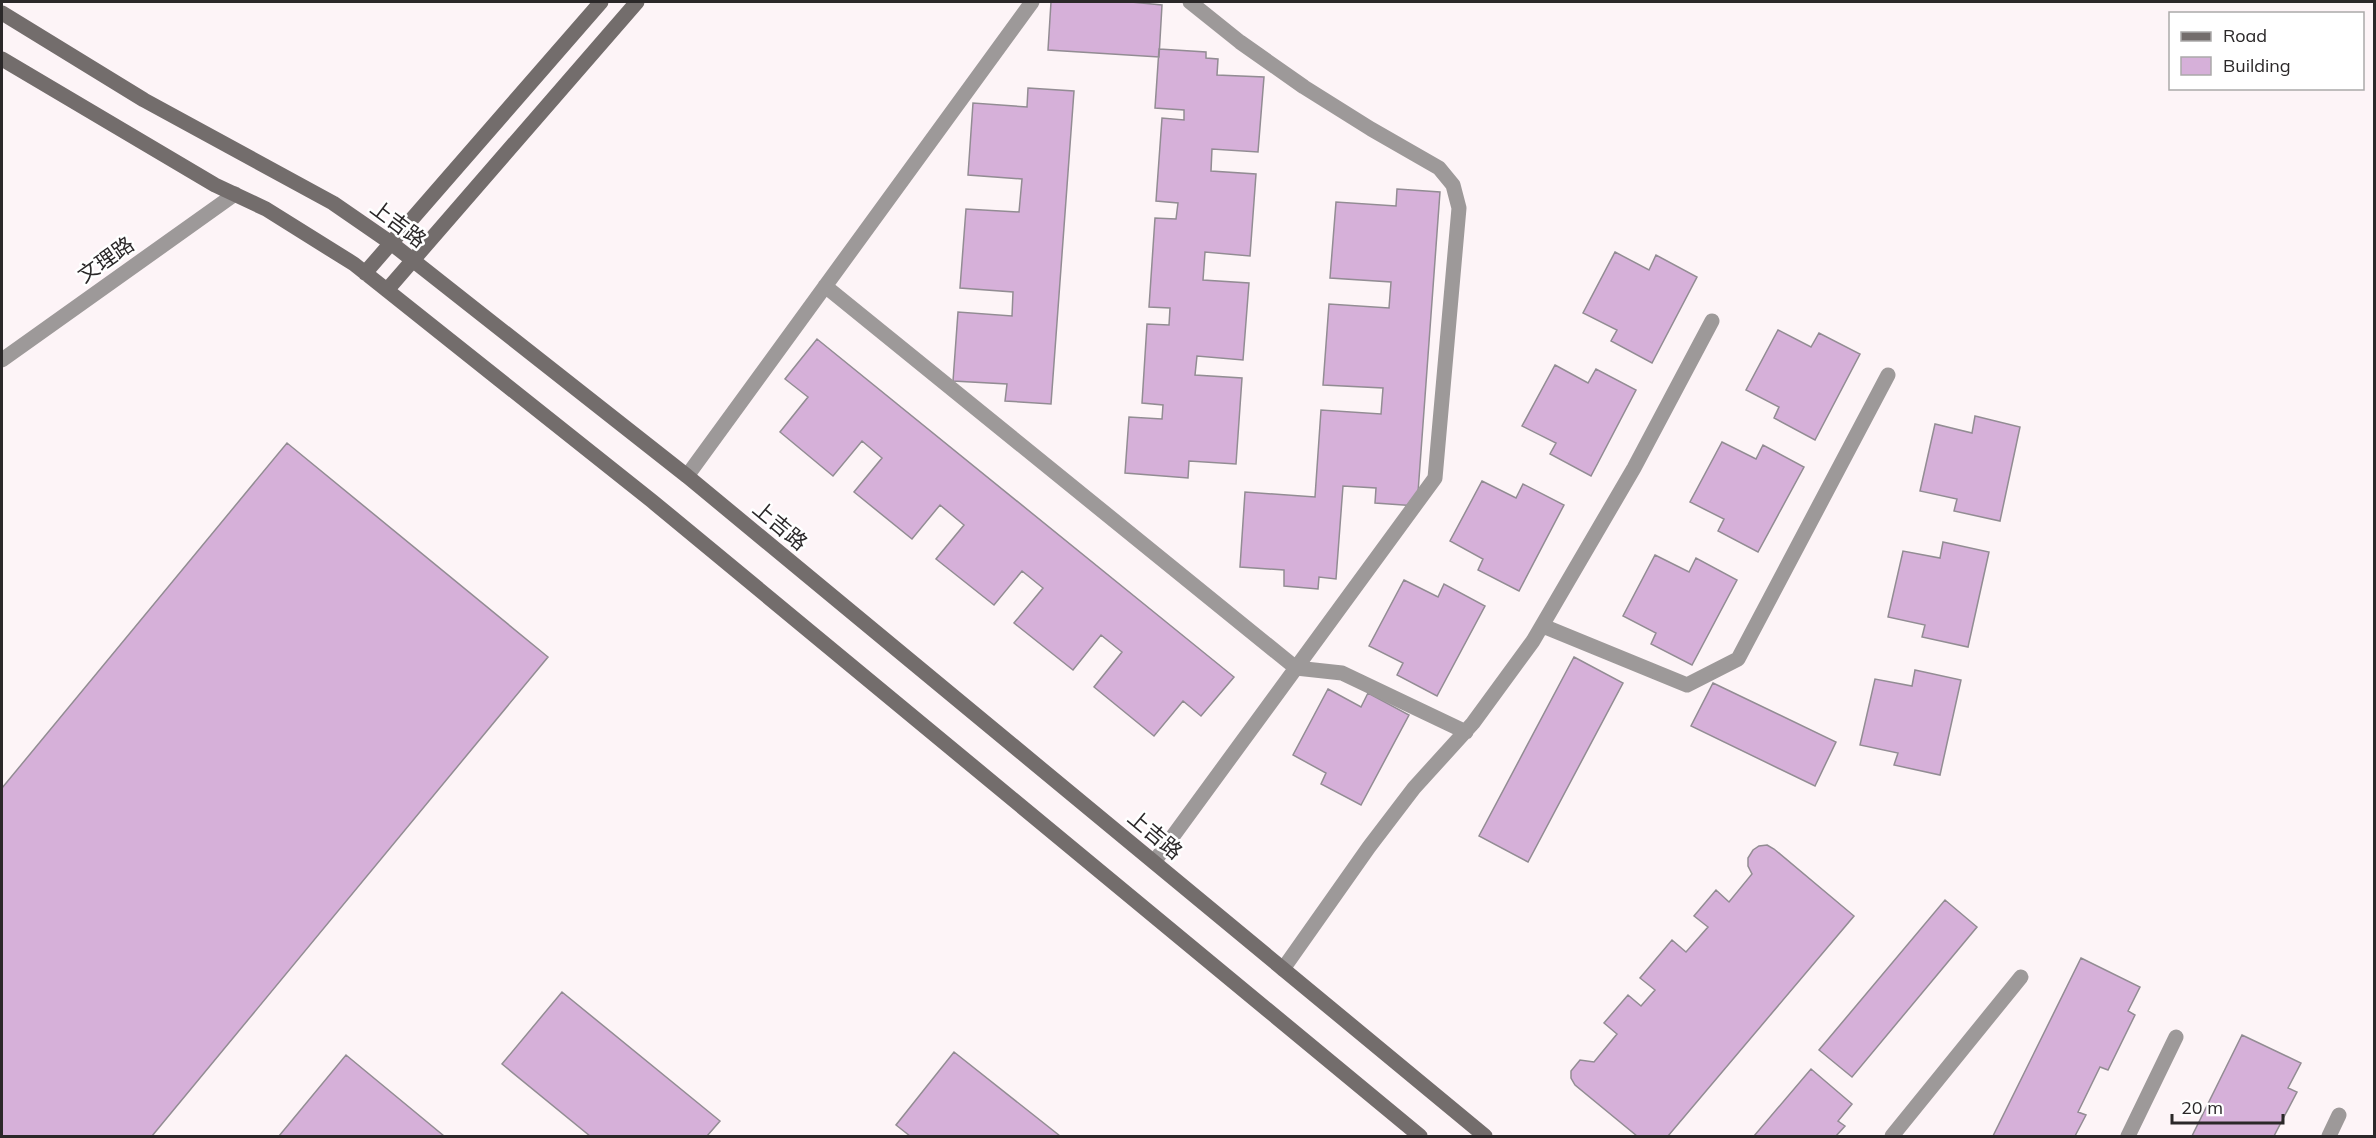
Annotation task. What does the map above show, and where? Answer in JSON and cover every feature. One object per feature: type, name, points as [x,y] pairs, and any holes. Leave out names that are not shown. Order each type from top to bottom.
[{"type":"main road","points":[[365,273],[601,2]]},
{"type":"main road","points":[[387,290],[637,2]]},
{"type":"main road","name":"上吉路","points":[[2,13],[144,100],[333,203],[391,243],[687,476],[1485,1137]]},
{"type":"main road","points":[[2,59],[124,133],[312,236],[365,273],[652,501],[1420,1137]]},
{"type":"street","points":[[687,476],[1032,2]]},
{"type":"street","points":[[1154,862],[1435,478],[1460,208],[1453,185],[1439,168],[1304,87],[1240,42],[1190,2]]},
{"type":"street","name":"文理路","points":[[2,360],[235,194]]},
{"type":"street","points":[[825,286],[1296,668],[1342,673],[1466,732]]},
{"type":"street","points":[[1283,969],[1369,847],[1408,796],[1466,732],[1543,626],[1634,468],[1712,321]]},
{"type":"street","points":[[1543,626],[1687,685],[1738,659],[1888,375]]},
{"type":"street","points":[[1892,1137],[2021,977]]},
{"type":"street","points":[[2128,1137],[2176,1037]]},
{"type":"street","points":[[2329,1137],[2339,1115]]},
{"type":"building","points":[[1051,2],[1131,2],[1162,5],[1159,57],[1048,50]]},
{"type":"building","points":[[1159,49],[1206,52],[1206,58],[1218,59],[1217,75],[1264,77],[1258,152],[1212,149],[1211,171],[1256,174],[1250,256],[1205,252],[1203,280],[1249,283],[1243,360],[1197,356],[1195,375],[1242,378],[1236,464],[1189,461],[1188,478],[1125,473],[1129,417],[1162,419],[1163,405],[1142,403],[1147,324],[1169,325],[1170,308],[1149,307],[1155,218],[1176,219],[1178,203],[1156,201],[1162,118],[1184,120],[1184,110],[1155,108]]},
{"type":"building","points":[[1028,88],[1074,91],[1051,404],[1005,401],[1007,384],[953,381],[958,312],[1012,316],[1013,292],[960,288],[966,209],[1019,212],[1022,179],[968,175],[973,103],[1027,107]]},
{"type":"building","points":[[1397,189],[1440,192],[1417,506],[1375,503],[1376,488],[1343,486],[1336,579],[1319,577],[1318,589],[1284,586],[1284,570],[1240,567],[1245,492],[1315,497],[1321,410],[1381,414],[1383,388],[1323,385],[1329,304],[1389,308],[1391,282],[1330,278],[1336,202],[1396,206]]},
{"type":"building","points":[[1615,252],[1649,270],[1656,255],[1697,277],[1652,363],[1611,341],[1617,330],[1583,313]]},
{"type":"building","points":[[1778,330],[1811,347],[1819,333],[1860,354],[1815,440],[1774,418],[1779,407],[1746,390]]},
{"type":"building","points":[[817,339],[1234,677],[1201,716],[1183,701],[1154,736],[1094,687],[1122,652],[1101,635],[1073,670],[1014,623],[1043,588],[1022,571],[994,605],[936,559],[964,525],[940,505],[912,539],[854,492],[882,458],[862,441],[833,476],[780,432],[808,397],[785,379]]},
{"type":"building","points":[[1555,365],[1588,383],[1596,369],[1636,390],[1591,476],[1550,454],[1556,443],[1522,426]]},
{"type":"building","points":[[1975,416],[2020,427],[2000,521],[1954,511],[1957,499],[1920,491],[1935,424],[1972,433]]},
{"type":"building","points":[[1722,442],[1756,459],[1763,445],[1804,467],[1758,552],[1718,531],[1724,519],[1690,502]]},
{"type":"building","points":[[287,443],[548,657],[152,1136],[2,1136],[2,788]]},
{"type":"building","points":[[1482,481],[1516,498],[1523,484],[1564,505],[1519,591],[1478,570],[1483,559],[1450,541]]},
{"type":"building","points":[[1943,542],[1989,552],[1968,647],[1922,637],[1925,625],[1888,617],[1903,551],[1940,558]]},
{"type":"building","points":[[1655,555],[1689,572],[1696,558],[1737,580],[1692,665],[1651,644],[1656,633],[1623,616]]},
{"type":"building","points":[[1404,580],[1438,597],[1444,584],[1485,606],[1437,696],[1397,675],[1403,663],[1369,646]]},
{"type":"building","points":[[1574,657],[1623,683],[1528,862],[1479,836]]},
{"type":"building","points":[[1915,670],[1961,680],[1940,775],[1894,765],[1898,753],[1860,745],[1875,679],[1912,686]]},
{"type":"building","points":[[1713,683],[1836,742],[1815,786],[1691,726]]},
{"type":"building","points":[[1328,689],[1361,707],[1368,693],[1409,715],[1361,805],[1321,784],[1326,773],[1293,755]]},
{"type":"building","points":[[1767,845],[1854,916],[1668,1136],[1637,1136],[1575,1085],[1571,1078],[1571,1071],[1580,1060],[1594,1062],[1617,1034],[1604,1023],[1628,995],[1641,1006],[1655,990],[1640,978],[1672,940],[1686,952],[1708,927],[1694,916],[1716,890],[1729,902],[1752,874],[1748,866],[1748,858],[1753,850]]},
{"type":"building","points":[[1945,900],[1977,927],[1852,1077],[1819,1050]]},
{"type":"building","points":[[2081,958],[2140,987],[2128,1011],[2135,1015],[2108,1070],[2100,1067],[2078,1112],[2086,1115],[2075,1136],[1993,1136]]},
{"type":"building","points":[[562,992],[720,1121],[707,1136],[590,1136],[502,1064]]},
{"type":"building","points":[[2242,1035],[2301,1063],[2288,1088],[2297,1092],[2274,1136],[2192,1136]]},
{"type":"building","points":[[954,1052],[1060,1136],[910,1136],[896,1125]]},
{"type":"building","points":[[346,1055],[444,1136],[279,1136]]},
{"type":"building","points":[[1811,1069],[1852,1104],[1838,1121],[1845,1126],[1836,1136],[1754,1136]]}]
